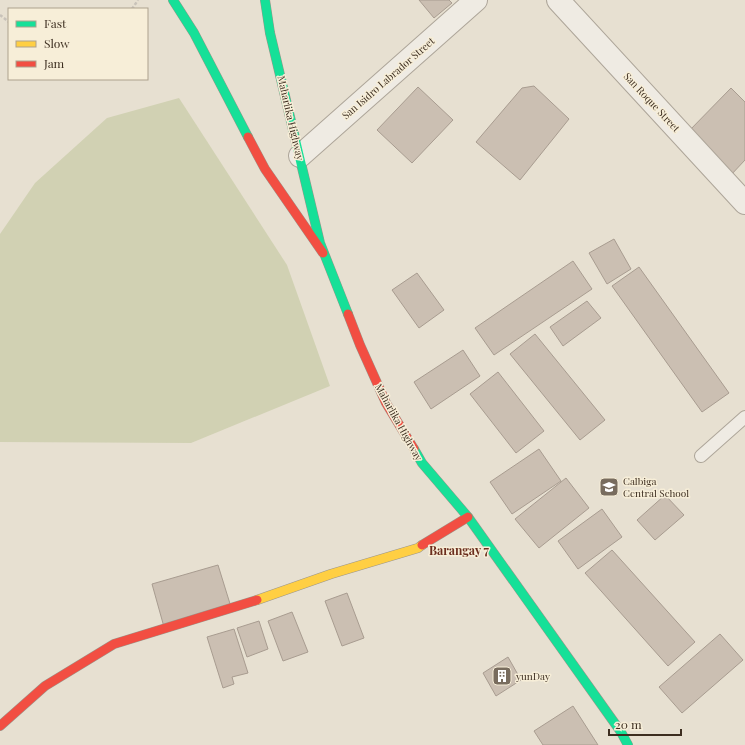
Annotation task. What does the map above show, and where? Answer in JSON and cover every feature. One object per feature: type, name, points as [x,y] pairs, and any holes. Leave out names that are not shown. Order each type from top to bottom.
[{"type":"main road","points":[[173,0],[194,33],[265,169],[324,253]]},
{"type":"main road","name":"Maharlika Highway","points":[[264,0],[270,33],[324,253],[360,345],[386,403],[422,463],[468,518],[621,732],[628,745]]},
{"type":"main road","points":[[0,726],[45,686],[114,644],[248,603],[331,574],[418,548],[468,518]]},
{"type":"street","name":"San Isidro Labrador Street","points":[[300,156],[476,0]]},
{"type":"street","name":"San Roque Street","points":[[558,0],[745,203]]},
{"type":"lane","points":[[701,456],[745,417]]},
{"type":"path","points":[[0,15],[8,21]]},
{"type":"green space","points":[[179,98],[287,265],[330,386],[191,443],[0,442],[0,234],[35,183],[107,118]]},
{"type":"building","points":[[419,0],[449,0],[452,3],[434,18]]},
{"type":"building","points":[[534,86],[569,119],[520,180],[476,142],[522,88]]},
{"type":"building","points":[[418,87],[453,120],[412,163],[377,130]]},
{"type":"building","points":[[731,88],[745,102],[745,160],[730,176],[687,133]]},
{"type":"building","points":[[614,239],[631,269],[607,284],[589,253]]},
{"type":"building","points":[[573,261],[592,289],[494,355],[475,328]]},
{"type":"building","points":[[639,267],[729,393],[702,412],[612,286]]},
{"type":"building","points":[[417,273],[444,310],[419,328],[392,290]]},
{"type":"building","points":[[587,301],[601,318],[563,346],[550,327]]},
{"type":"building","points":[[535,334],[605,420],[580,440],[510,354]]},
{"type":"building","points":[[463,350],[480,376],[431,409],[414,382]]},
{"type":"building","points":[[498,372],[544,431],[516,453],[470,394]]},
{"type":"building","points":[[539,449],[561,481],[512,514],[490,482]]},
{"type":"building","points":[[566,478],[589,508],[539,548],[515,519]]},
{"type":"building","points":[[665,495],[684,515],[655,540],[637,520]]},
{"type":"building","points":[[602,509],[622,537],[578,569],[558,541]]},
{"type":"building","points":[[612,550],[695,642],[668,666],[585,573]]},
{"type":"building","points":[[218,565],[231,607],[164,627],[152,584]]},
{"type":"building","points":[[347,593],[364,638],[342,646],[325,601]]},
{"type":"building","points":[[292,612],[308,652],[283,661],[268,621]]},
{"type":"building","points":[[259,621],[268,649],[247,657],[237,628]]},
{"type":"building","points":[[234,629],[248,673],[232,677],[234,684],[223,688],[207,637]]},
{"type":"building","points":[[720,634],[743,660],[682,713],[659,687]]},
{"type":"building","name":"yunDay","points":[[508,657],[521,680],[496,696],[483,673]]},
{"type":"building","points":[[573,706],[598,745],[543,745],[534,731]]},
{"type":"traffic: fast","points":[[173,0],[194,33],[248,137]]},
{"type":"traffic: fast","points":[[265,0],[270,33],[320,243],[348,314]]},
{"type":"traffic: fast","points":[[414,449],[422,463],[468,517],[621,732],[628,745]]},
{"type":"traffic: slow","points":[[257,600],[331,574],[418,548],[422,545]]},
{"type":"traffic: jam","points":[[248,137],[265,169],[323,253]]},
{"type":"traffic: jam","points":[[348,314],[386,403],[414,449]]},
{"type":"traffic: jam","points":[[422,545],[468,517]]},
{"type":"traffic: jam","points":[[0,726],[45,686],[114,644],[257,600]]},
{"type":"place","name":"Calbiga Central School","points":[[609,487]]},
{"type":"place","name":"yunDay","points":[[502,676]]},
{"type":"district","name":"Barangay 7","points":[[459,550]]}]
